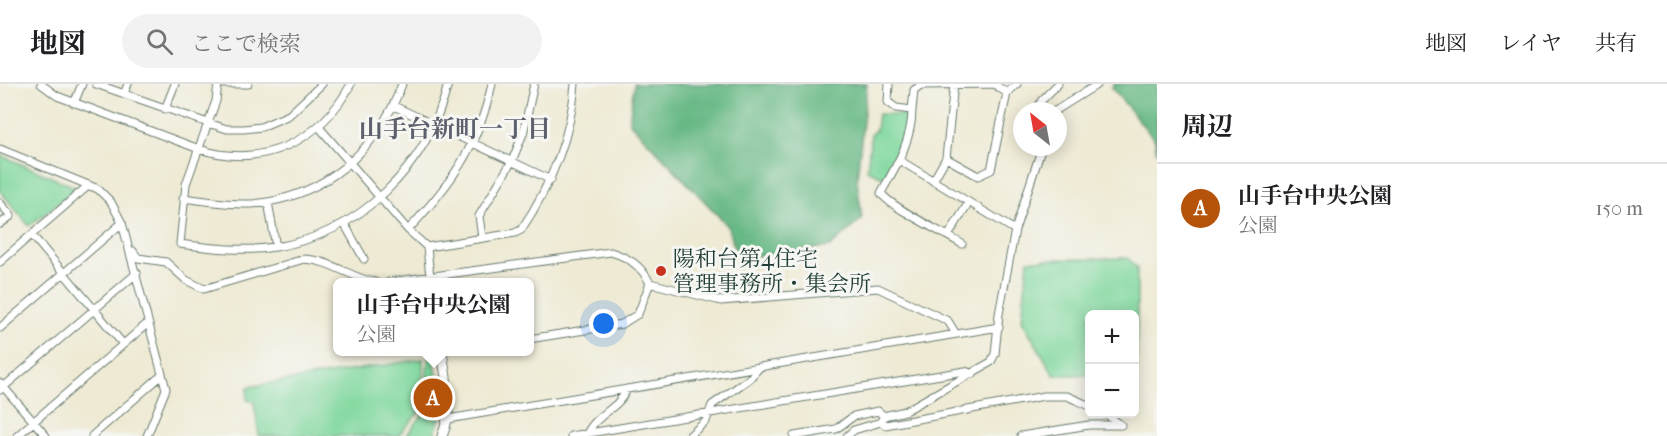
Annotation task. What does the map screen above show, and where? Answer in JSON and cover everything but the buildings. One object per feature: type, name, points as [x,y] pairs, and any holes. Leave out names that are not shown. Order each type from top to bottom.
[{"type":"street","points":[[41,84],[57,96],[74,103],[223,157],[247,157],[272,152],[301,139],[319,127],[333,113],[351,84]]},
{"type":"street","points":[[74,103],[82,84]]},
{"type":"street","points":[[96,84],[227,129],[268,125],[301,107],[322,84]]},
{"type":"street","points":[[124,94],[128,84]]},
{"type":"street","points":[[165,109],[175,84]]},
{"type":"street","points":[[218,84],[216,101],[183,198],[180,244],[248,249],[276,247],[298,242],[344,223],[379,198],[421,150],[434,125],[447,84]]},
{"type":"street","points":[[224,84],[248,84]]},
{"type":"street","points":[[183,198],[222,203],[268,202],[305,192],[350,164],[382,127],[394,106],[402,84]]},
{"type":"street","points":[[408,230],[443,193],[473,144],[492,84]]},
{"type":"street","points":[[482,238],[479,216],[512,161],[523,134],[534,84]]},
{"type":"street","points":[[427,247],[521,230],[551,180],[567,132],[574,84]]},
{"type":"street","points":[[889,84],[888,102],[896,108],[912,110]]},
{"type":"street","points":[[933,181],[946,158],[954,84]]},
{"type":"street","points":[[962,244],[888,202],[881,193],[899,160],[912,127],[914,90],[921,85],[994,84],[1007,93]]},
{"type":"street","points":[[946,158],[978,176],[991,170],[1007,93],[1017,84]]},
{"type":"street","points":[[1043,102],[1058,84]]},
{"type":"street","points":[[1067,103],[1098,84]]},
{"type":"street","points":[[394,106],[551,180]]},
{"type":"street","points":[[319,127],[379,198],[427,247],[430,277]]},
{"type":"street","points":[[0,149],[98,189],[111,202],[122,223],[130,246],[166,389],[164,399],[147,436]]},
{"type":"street","points":[[847,436],[854,430],[905,411],[973,374],[992,361],[1015,230],[1039,156]]},
{"type":"street","points":[[899,160],[1015,230]]},
{"type":"street","points":[[0,262],[89,185]]},
{"type":"street","points":[[268,202],[276,247]]},
{"type":"street","points":[[948,236],[969,202]]},
{"type":"street","points":[[0,203],[11,216],[0,224]]},
{"type":"street","points":[[0,328],[122,223]]},
{"type":"street","points":[[344,223],[364,259]]},
{"type":"street","points":[[32,235],[123,344]]},
{"type":"street","points":[[130,246],[138,258],[166,262],[179,271],[186,280],[204,289],[304,259],[316,260],[356,278]]},
{"type":"street","points":[[422,278],[612,252],[628,258],[643,270],[650,283],[721,301],[878,288],[948,321],[956,334]]},
{"type":"street","points":[[46,436],[1,387],[137,273]]},
{"type":"street","points":[[534,338],[622,324],[638,314],[650,283]]},
{"type":"street","points":[[17,436],[148,323]]},
{"type":"street","points":[[448,419],[999,327]]},
{"type":"street","points":[[442,436],[448,419],[449,402],[443,356]]},
{"type":"street","points":[[689,436],[706,421],[712,405],[749,379],[759,368]]},
{"type":"street","points":[[571,436],[965,371],[973,374]]},
{"type":"street","points":[[92,436],[162,375]]},
{"type":"street","points":[[587,435],[591,424],[623,398],[627,389]]},
{"type":"street","points":[[794,436],[836,429],[850,418],[878,411],[885,425],[1044,396],[1067,396],[1085,404]]},
{"type":"street","points":[[1021,436],[1089,425],[1121,425],[1111,418]]},
{"type":"green space","points":[[634,84],[867,84],[857,179],[862,219],[830,247],[738,258],[727,225],[629,122]]},
{"type":"green space","points":[[1113,84],[1157,84],[1157,153],[1155,140],[1112,88]]},
{"type":"green space","points":[[878,114],[904,115],[908,121],[901,147],[885,178],[867,170],[871,134],[876,130]]},
{"type":"green space","points":[[0,155],[77,188],[29,226],[0,191]]},
{"type":"green space","points":[[1128,258],[1137,268],[1137,310],[1085,310],[1085,375],[1054,375],[1022,320],[1028,260]]},
{"type":"green space","points":[[434,358],[441,407],[437,427],[433,436],[406,436],[424,413],[428,359]]},
{"type":"green space","points":[[423,359],[422,409],[398,436],[259,436],[254,402],[247,400],[248,387]]},
{"type":"place","name":"陽和台第4住宅 管理事務所・集会所","points":[[661,271]]},
{"type":"place","name":"山手台中央公園","points":[[433,398]]},
{"type":"district","name":"山手台新町一丁目","points":[[455,129]]}]
